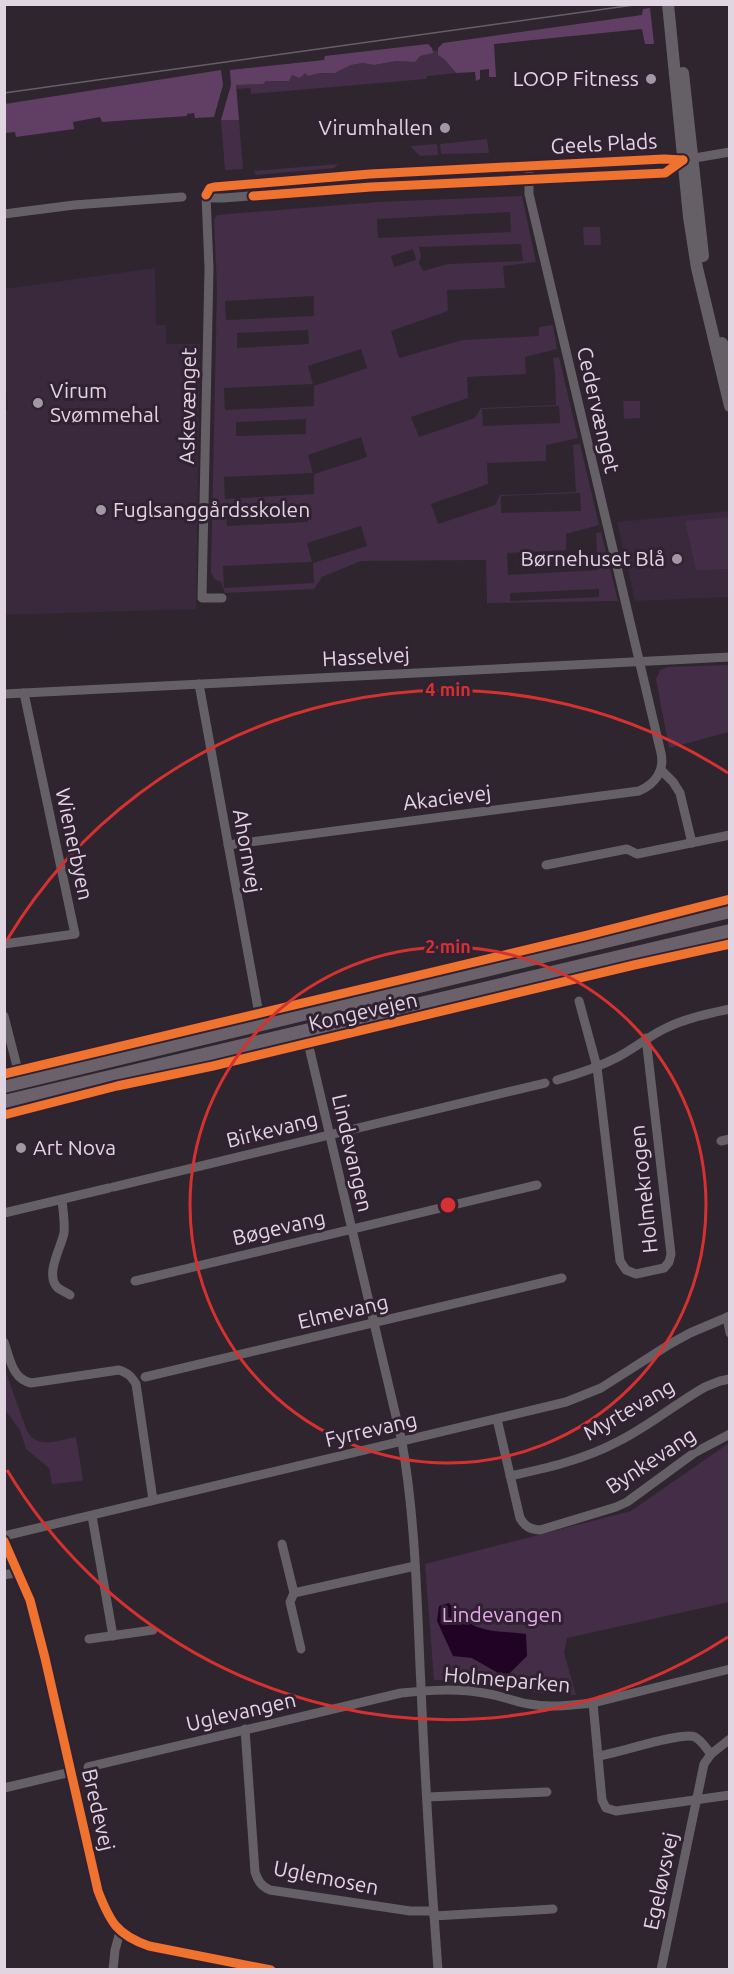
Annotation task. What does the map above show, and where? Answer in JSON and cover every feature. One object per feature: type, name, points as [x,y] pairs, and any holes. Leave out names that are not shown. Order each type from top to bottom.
[{"type":"main road","name":"Kongevejen","points":[[4,1086],[729,911]]},
{"type":"main road","name":"Kongevejen","points":[[4,1102],[729,931]]},
{"type":"street","points":[[668,4],[703,259],[714,313],[729,367]]},
{"type":"street","points":[[675,4],[688,159],[688,218],[697,268],[729,406]]},
{"type":"street","points":[[688,159],[729,152]]},
{"type":"street","name":"Geels Plads","points":[[688,159],[665,173],[371,187],[223,198],[212,198],[206,195],[210,188],[214,187],[369,174],[688,159]]},
{"type":"street","name":"Cedervænget","points":[[529,166],[529,194],[639,662]]},
{"type":"street","name":"Askevænget","points":[[206,195],[208,286],[202,598],[222,598]]},
{"type":"street","points":[[4,214],[74,205],[183,197]]},
{"type":"street","name":"Hasselvej","points":[[4,694],[729,657]]},
{"type":"street","points":[[639,662],[662,759],[661,771],[680,792],[692,843]]},
{"type":"street","name":"Ahornvej","points":[[199,684],[261,1025]]},
{"type":"street","name":"Wienerbyen","points":[[4,944],[75,934],[24,693]]},
{"type":"street","name":"Akacievej","points":[[228,845],[639,791],[649,787],[661,771]]},
{"type":"street","points":[[546,864],[627,849],[637,854],[729,835]]},
{"type":"street","name":"Holmekrogen","points":[[579,1001],[597,1067],[620,1262],[626,1270],[636,1274],[664,1268],[671,1254],[646,1038]]},
{"type":"street","points":[[557,1080],[597,1067],[620,1056],[669,1026],[729,1009]]},
{"type":"street","points":[[4,1016],[21,1082]]},
{"type":"street","name":"Lindevangen","points":[[305,1030],[402,1442],[409,1481],[438,1970]]},
{"type":"street","name":"Birkevang","points":[[4,1213],[545,1083]]},
{"type":"street","name":"Bøgevang","points":[[135,1281],[537,1185]]},
{"type":"street","points":[[62,1200],[63,1235],[53,1269],[53,1280],[58,1288],[70,1295]]},
{"type":"street","name":"Elmevang","points":[[145,1377],[562,1278]]},
{"type":"street","points":[[728,1317],[729,1333]]},
{"type":"street","name":"Fyrrevang","points":[[4,1536],[566,1402],[601,1388],[670,1344],[728,1317]]},
{"type":"street","points":[[4,1342],[16,1375],[23,1381],[31,1383],[119,1370],[127,1372],[132,1377],[136,1384],[153,1500]]},
{"type":"street","name":"Myrtevang","points":[[510,1476],[563,1464],[619,1442],[698,1391],[729,1379]]},
{"type":"street","name":"Bynkevang","points":[[497,1419],[520,1518],[524,1526],[540,1530],[627,1502],[694,1453],[729,1434]]},
{"type":"street","points":[[92,1516],[113,1636]]},
{"type":"street","name":"Bredevej","points":[[4,1541],[30,1600],[98,1891],[107,1915],[120,1932]]},
{"type":"street","points":[[282,1544],[294,1593],[290,1602],[301,1649]]},
{"type":"street","points":[[294,1593],[415,1566]]},
{"type":"street","points":[[4,1575],[19,1572]]},
{"type":"street","points":[[89,1639],[153,1630]]},
{"type":"street","name":"Holmeparken","points":[[421,1691],[460,1690],[488,1693],[545,1706],[593,1703],[729,1669]]},
{"type":"street","name":"Uglevangen","points":[[88,1767],[391,1695],[421,1691]]},
{"type":"street","points":[[593,1703],[602,1800],[606,1808],[616,1811],[729,1796]]},
{"type":"street","name":"Uglemosen","points":[[245,1729],[255,1872],[263,1887],[270,1890],[434,1914]]},
{"type":"street","points":[[598,1756],[614,1754],[684,1735],[698,1738],[711,1754]]},
{"type":"street","name":"Egeløvsvej","points":[[661,1970],[704,1764],[711,1754],[729,1739]]},
{"type":"street","points":[[4,1788],[71,1772]]},
{"type":"street","points":[[427,1797],[546,1792]]},
{"type":"street","points":[[434,1914],[552,1909]]},
{"type":"street","points":[[113,1970],[120,1932],[133,1941],[149,1946],[271,1970]]},
{"type":"shaded area","points":[[650,8],[654,44],[645,44],[642,29],[494,44],[496,77],[489,77],[489,69],[480,70],[480,79],[476,81],[475,72],[456,73],[438,55],[438,48],[443,43],[642,15],[643,9]]},
{"type":"shaded area","points":[[428,44],[433,53],[420,56],[415,62],[396,61],[374,65],[363,63],[351,65],[335,73],[308,76],[305,73],[300,78],[292,75],[289,81],[236,85],[239,120],[221,120],[231,85],[230,70],[324,60],[325,56]]},
{"type":"shaded area","points":[[221,70],[223,85],[214,117],[195,118],[194,113],[187,114],[187,116],[102,122],[100,117],[73,122],[74,129],[16,137],[15,132],[5,133],[5,104]]},
{"type":"shaded area","name":"Fuglsanggårdsskolen","points":[[155,268],[156,325],[166,325],[166,344],[200,344],[196,609],[5,615],[4,410],[8,410],[4,366],[4,289]]},
{"type":"shaded area","name":"Børnehuset Blå","points":[[729,511],[729,597],[635,601],[617,522]]},
{"type":"shaded area","points":[[449,1603],[465,1620],[483,1629],[526,1634],[527,1656],[509,1674],[498,1673],[472,1658],[453,1656],[437,1621],[439,1606]]},
{"type":"green space","points":[[432,50],[438,51],[438,55],[456,73],[427,76],[426,79],[251,94],[250,88],[237,89],[236,85],[289,81],[292,75],[300,78],[305,73],[308,76],[335,73],[351,65],[363,63],[374,65],[396,61],[415,62],[420,56],[432,53]]},
{"type":"green space","points":[[221,120],[239,120],[243,169],[225,170]]},
{"type":"green space","points":[[487,139],[489,153],[441,154],[440,144]]},
{"type":"green space","points":[[437,144],[438,155],[420,156],[410,146]]},
{"type":"green space","points":[[338,164],[334,168],[256,175],[254,171]]},
{"type":"green space","points":[[522,196],[536,262],[503,266],[505,288],[447,290],[448,311],[391,331],[399,358],[463,340],[539,336],[539,327],[553,325],[557,349],[525,357],[526,374],[467,377],[468,398],[411,417],[419,437],[475,418],[481,408],[556,405],[553,358],[559,357],[578,438],[546,445],[546,461],[487,463],[488,484],[431,504],[438,524],[495,505],[500,495],[576,492],[573,445],[580,444],[599,525],[566,534],[566,550],[507,553],[508,575],[598,570],[596,533],[601,532],[618,601],[487,603],[486,560],[361,561],[322,577],[314,589],[225,593],[221,582],[214,579],[211,572],[217,288],[214,219],[217,215],[378,202]],"holes":[[[510,212],[511,232],[378,238],[377,219]],[[521,244],[523,261],[448,264],[423,271],[419,263],[421,256],[419,247]],[[413,249],[416,260],[394,267],[391,256]],[[314,296],[314,316],[226,320],[225,301]],[[308,330],[309,344],[237,348],[237,333]],[[361,349],[367,368],[314,386],[314,406],[225,410],[224,388],[313,384],[308,366]],[[559,406],[560,423],[483,426],[482,409]],[[306,419],[306,434],[236,436],[236,422]],[[361,437],[367,457],[314,474],[314,494],[225,499],[224,477],[313,473],[308,455]],[[580,493],[581,511],[501,513],[501,496]],[[308,508],[308,522],[227,526],[226,512]],[[361,526],[367,546],[313,563],[314,583],[224,588],[223,566],[312,562],[307,543]],[[599,589],[599,597],[510,601],[510,593]]]},
{"type":"green space","points":[[583,227],[600,227],[601,245],[584,245]]},
{"type":"green space","points":[[623,401],[640,401],[640,418],[624,419]]},
{"type":"green space","points":[[729,517],[729,569],[696,570],[685,521]]},
{"type":"green space","points":[[729,665],[729,732],[669,748],[656,679],[660,670],[668,667]]},
{"type":"green space","points":[[4,1367],[27,1431],[32,1437],[49,1442],[76,1437],[83,1479],[81,1481],[52,1484],[49,1468],[26,1449],[20,1430],[5,1410]]},
{"type":"green space","name":"Lindevangen","points":[[729,1443],[729,1602],[567,1638],[564,1653],[576,1695],[538,1693],[483,1681],[434,1680],[425,1564],[631,1511]]},
{"type":"tram line","points":[[4,93],[641,4]]},
{"type":"cycle path","points":[[206,195],[210,188],[214,187],[370,174],[664,159],[683,160]]},
{"type":"cycle path","points":[[253,196],[371,187],[665,173],[683,160]]},
{"type":"cycle path","points":[[4,1074],[730,899]]},
{"type":"cycle path","points":[[4,1115],[117,1086],[213,1066],[730,944]]},
{"type":"cycle path","points":[[4,1541],[30,1600],[98,1891],[111,1919],[129,1937],[149,1946],[271,1970]]},
{"type":"place","name":"LOOP Fitness","points":[[651,79]]},
{"type":"place","name":"Virumhallen","points":[[445,128]]},
{"type":"place","name":"Virum Svømmehal","points":[[38,403]]},
{"type":"place","name":"Fuglsanggårdsskolen","points":[[101,510]]},
{"type":"place","name":"Børnehuset Blå","points":[[677,559]]},
{"type":"place","name":"Art Nova","points":[[21,1148]]}]
